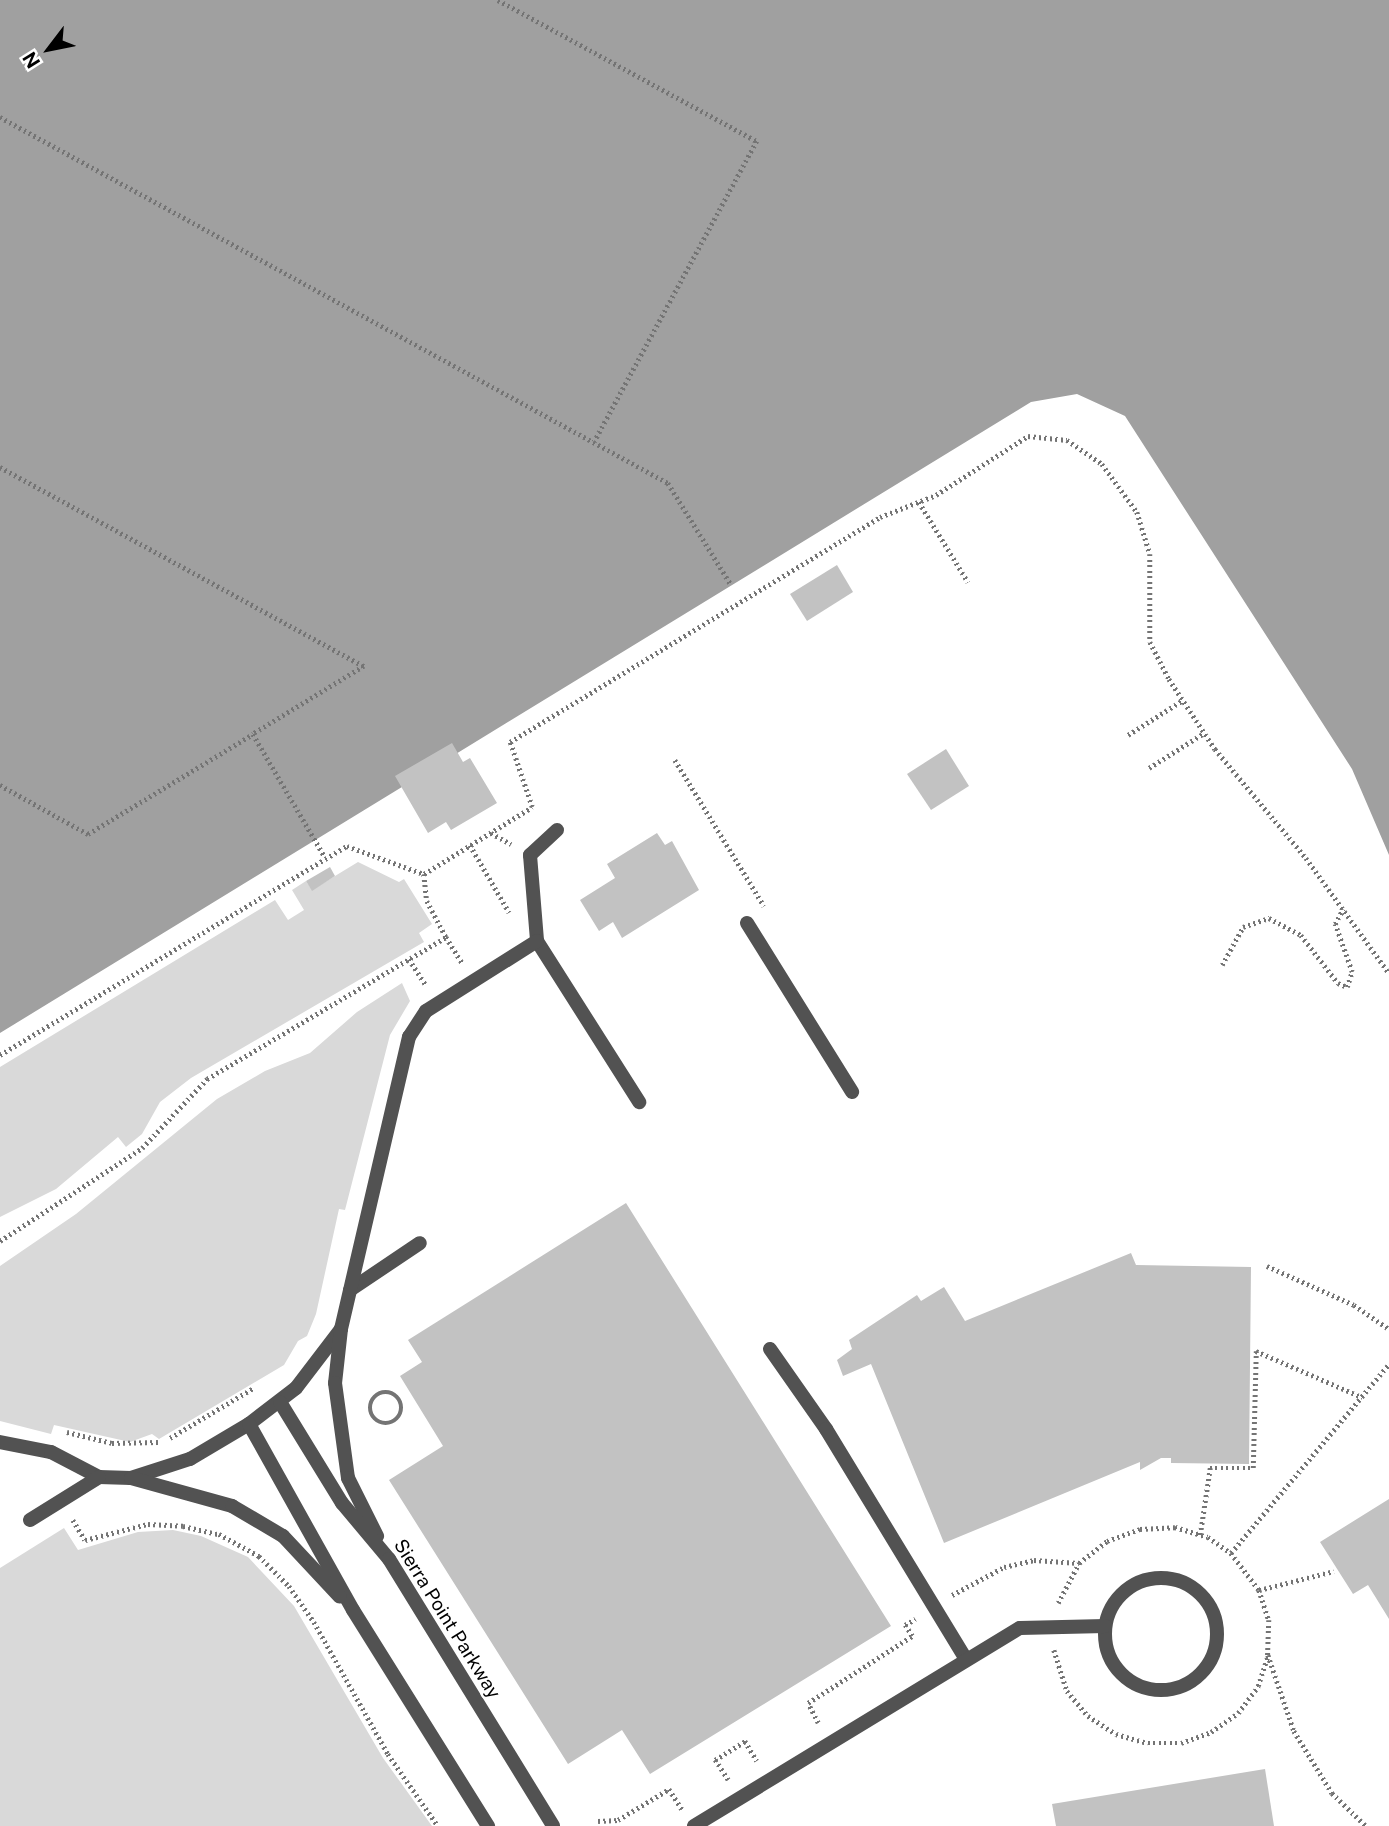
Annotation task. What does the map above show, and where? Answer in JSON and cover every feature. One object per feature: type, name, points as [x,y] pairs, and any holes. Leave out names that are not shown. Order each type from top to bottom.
[{"type":"street","points":[[557,830],[530,855],[537,941],[639,1102]]},
{"type":"street","points":[[747,923],[852,1093]]},
{"type":"street","points":[[389,1559],[348,1478],[335,1383],[341,1329],[409,1037],[426,1011],[537,941]]},
{"type":"street","points":[[351,1290],[420,1243]]},
{"type":"street","points":[[131,1478],[190,1459],[249,1424],[280,1402],[341,1329]]},
{"type":"street","points":[[770,1349],[826,1429],[965,1658]]},
{"type":"street","name":"Sierra Point Parkway","points":[[280,1402],[342,1503],[389,1559],[553,1826]]},
{"type":"street","points":[[249,1424],[353,1610],[488,1826]]},
{"type":"street","points":[[0,1442],[51,1452],[99,1477],[131,1478],[232,1506],[283,1536],[353,1610]]},
{"type":"street","points":[[30,1520],[99,1477]]},
{"type":"street","points":[[1158,1577],[1177,1580],[1195,1589],[1212,1611],[1217,1637],[1213,1654],[1198,1675],[1175,1688],[1158,1690],[1133,1682],[1113,1664],[1105,1646],[1105,1626],[1123,1592],[1139,1582],[1158,1577]]},
{"type":"street","points":[[699,1825],[965,1658],[1020,1628],[1105,1626]]},
{"type":"path","points":[[498,0],[758,141],[594,442]]},
{"type":"path","points":[[0,117],[668,483],[730,583]]},
{"type":"path","points":[[424,874],[532,807],[510,742],[880,517],[936,495],[1028,436],[1067,440],[1102,464],[1137,512],[1150,554],[1150,642],[1183,700],[1204,733],[1343,909],[1389,973]]},
{"type":"path","points":[[0,467],[364,666],[88,834],[0,785]]},
{"type":"path","points":[[919,502],[968,582]]},
{"type":"path","points":[[1128,735],[1183,700]]},
{"type":"path","points":[[1149,768],[1204,733]]},
{"type":"path","points":[[253,734],[326,857]]},
{"type":"path","points":[[675,760],[767,911]]},
{"type":"path","points":[[470,845],[512,922]]},
{"type":"path","points":[[0,1055],[346,846],[424,874]]},
{"type":"path","points":[[424,874],[427,901],[461,963],[473,956]]},
{"type":"path","points":[[1222,965],[1243,927],[1269,918],[1301,935],[1338,983],[1347,987],[1352,972],[1335,924],[1343,909]]},
{"type":"path","points":[[0,1241],[142,1148],[207,1079],[446,937]]},
{"type":"path","points":[[409,959],[438,1003]]},
{"type":"path","points":[[1267,1266],[1354,1305],[1389,1329]]},
{"type":"path","points":[[1200,1535],[1210,1468],[1253,1468],[1256,1351],[1362,1397]]},
{"type":"path","points":[[1231,1553],[1389,1364]]},
{"type":"path","points":[[57,1429],[112,1443],[162,1441],[263,1382]]},
{"type":"path","points":[[387,1392],[400,1400],[402,1411],[397,1421],[386,1425],[376,1422],[370,1407],[377,1394],[387,1392]]},
{"type":"path","points":[[76,1525],[85,1540],[148,1524],[183,1526],[219,1534],[259,1556],[289,1586],[314,1622],[388,1754],[438,1826]]},
{"type":"path","points":[[1175,1528],[1200,1535],[1231,1553],[1259,1590],[1269,1620],[1268,1655],[1258,1686],[1238,1713],[1211,1732],[1181,1743],[1148,1744],[1116,1734],[1088,1716],[1068,1691],[1055,1660],[1052,1627],[1060,1593],[1079,1563],[1107,1541],[1140,1529],[1175,1528]]},
{"type":"path","points":[[810,1729],[820,1722],[808,1703],[912,1636],[905,1625],[934,1607],[1004,1567],[1034,1560],[1079,1563]]},
{"type":"path","points":[[1259,1590],[1334,1571]]},
{"type":"path","points":[[1268,1655],[1294,1731],[1311,1763],[1332,1793],[1366,1826]]},
{"type":"path","points":[[716,1788],[728,1780],[715,1760],[745,1741],[758,1761],[768,1755]]},
{"type":"path","points":[[598,1821],[618,1820],[669,1789],[681,1809],[693,1802]]},
{"type":"shaded area","points":[[0,0],[1389,0],[1389,855],[1352,769],[1125,416],[1077,394],[1031,402],[0,1033]]},
{"type":"shaded area","points":[[358,862],[399,882],[404,879],[432,924],[419,933],[424,942],[191,1078],[160,1102],[142,1134],[126,1147],[118,1137],[56,1189],[0,1217],[0,1067],[275,900],[288,920],[304,910],[292,890],[306,881],[312,890]]},
{"type":"shaded area","points":[[402,983],[410,1001],[390,1035],[345,1210],[339,1209],[316,1314],[307,1336],[298,1341],[284,1365],[159,1439],[152,1434],[130,1442],[54,1425],[51,1434],[0,1421],[0,1266],[76,1214],[217,1099],[265,1071],[310,1053],[357,1012]]},
{"type":"shaded area","points":[[64,1528],[78,1550],[138,1532],[173,1530],[201,1536],[248,1557],[294,1606],[383,1758],[432,1826],[0,1826],[0,1568]]},
{"type":"building","points":[[837,565],[853,592],[807,621],[790,594]]},
{"type":"building","points":[[452,743],[463,762],[470,758],[497,803],[451,830],[446,822],[428,833],[395,776]]},
{"type":"building","points":[[946,749],[969,786],[931,810],[907,774]]},
{"type":"building","points":[[657,833],[665,845],[672,841],[699,890],[622,938],[613,922],[599,931],[580,900],[615,878],[607,864]]},
{"type":"building","points":[[330,867],[335,876],[312,891],[306,881]]},
{"type":"building","points":[[626,1203],[891,1626],[650,1774],[622,1730],[568,1764],[389,1480],[443,1446],[400,1376],[422,1362],[408,1340]]},
{"type":"building","points":[[1131,1253],[1136,1265],[1251,1267],[1249,1464],[1171,1463],[1171,1458],[1161,1458],[1140,1470],[1140,1462],[944,1543],[871,1364],[843,1376],[837,1360],[852,1349],[849,1340],[917,1295],[921,1301],[944,1287],[965,1321]]},
{"type":"building","points":[[1389,1499],[1389,1619],[1368,1585],[1353,1594],[1320,1542]]},
{"type":"building","points":[[1265,1769],[1274,1826],[1056,1826],[1052,1804]]}]
